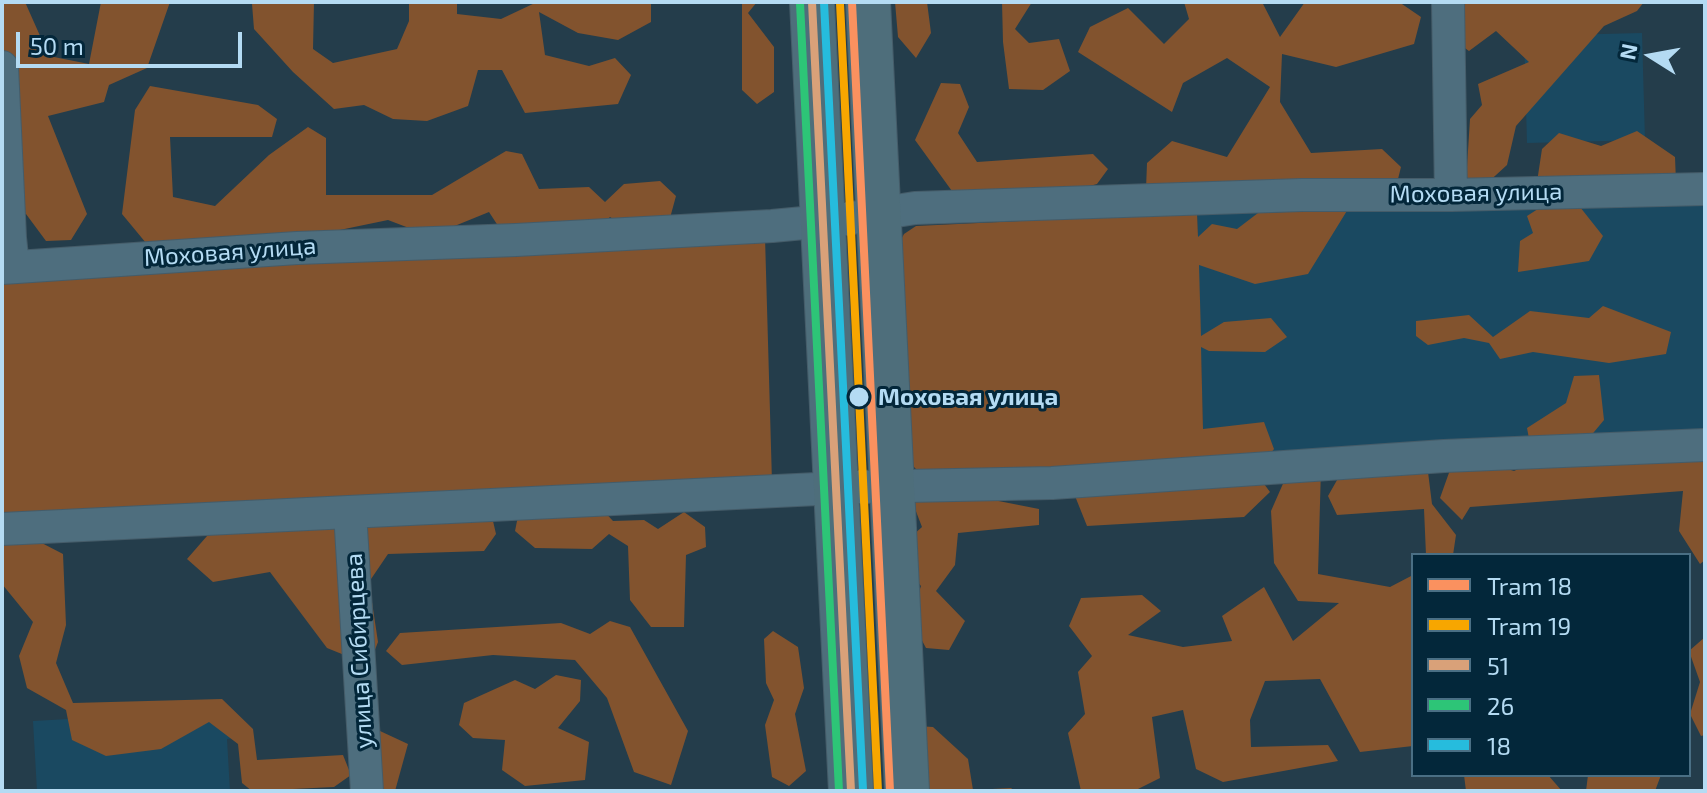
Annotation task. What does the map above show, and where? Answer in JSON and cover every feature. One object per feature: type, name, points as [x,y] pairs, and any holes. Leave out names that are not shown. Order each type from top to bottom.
[{"type":"main road","points":[[812,2],[851,791]]},
{"type":"main road","points":[[868,2],[907,791]]},
{"type":"street","points":[[1448,2],[1451,195]]},
{"type":"street","points":[[2,67],[10,238],[8,267]]},
{"type":"street","name":"Моховая улица","points":[[8,267],[297,248],[516,240],[823,222],[915,208],[1302,195],[1705,189]]},
{"type":"street","points":[[2,529],[892,486],[1052,483],[1444,456],[1705,445]]},
{"type":"street","name":"улица Сибирцева","points":[[350,512],[367,791]]},
{"type":"shaded area","points":[[2,2],[25,2],[49,56],[89,64],[101,2],[170,2],[147,68],[109,85],[104,102],[48,116],[87,214],[71,240],[46,241],[26,214],[2,221]]},
{"type":"shaded area","points":[[314,2],[313,49],[333,63],[397,49],[409,21],[409,2],[457,2],[457,14],[501,19],[537,2],[651,2],[651,22],[618,40],[578,33],[539,12],[545,55],[589,66],[615,58],[631,75],[618,104],[525,113],[502,70],[478,70],[468,106],[427,121],[393,119],[364,105],[334,109],[293,72],[254,29],[252,4]]},
{"type":"shaded area","points":[[742,2],[757,2],[748,13],[774,47],[774,92],[757,104],[742,90]]},
{"type":"shaded area","points":[[895,2],[927,2],[931,33],[916,58],[898,37]]},
{"type":"shaded area","points":[[1002,2],[1032,2],[1015,29],[1029,43],[1059,39],[1070,71],[1043,90],[1009,89]]},
{"type":"shaded area","points":[[1184,2],[1262,2],[1280,37],[1305,2],[1399,2],[1421,17],[1414,44],[1336,67],[1282,54],[1280,102],[1311,153],[1382,149],[1401,167],[1394,195],[1353,201],[1308,274],[1255,284],[1199,265],[1201,336],[1224,322],[1271,318],[1287,337],[1265,352],[1209,351],[1201,347],[1203,429],[1264,422],[1274,449],[1256,473],[1270,492],[1244,517],[1087,526],[1075,496],[920,473],[906,459],[894,253],[904,234],[916,226],[1145,215],[1147,163],[1172,141],[1227,157],[1270,87],[1227,58],[1183,83],[1172,112],[1078,52],[1090,27],[1128,8],[1164,44],[1189,19]],"holes":[[[1283,188],[1286,212],[1258,213],[1237,229],[1212,224],[1198,237],[1197,212]]]},
{"type":"shaded area","points":[[1438,2],[1644,2],[1637,11],[1604,26],[1516,126],[1507,165],[1484,186],[1466,182],[1470,119],[1482,105],[1478,84],[1529,62],[1496,31],[1469,51],[1442,32]]},
{"type":"shaded area","points":[[1642,33],[1645,140],[1527,143],[1524,36]]},
{"type":"shaded area","points":[[941,83],[960,84],[969,107],[958,133],[977,162],[1093,154],[1108,169],[1097,184],[1039,200],[957,198],[915,140]]},
{"type":"shaded area","points":[[150,86],[258,105],[277,119],[272,137],[170,137],[173,197],[215,206],[269,155],[308,127],[326,138],[326,195],[432,195],[506,151],[522,154],[539,189],[589,187],[605,202],[624,184],[660,181],[676,196],[670,218],[627,228],[610,217],[597,229],[504,235],[489,212],[430,236],[388,220],[277,243],[146,243],[122,214],[135,110]]},
{"type":"shaded area","points":[[1637,131],[1675,157],[1676,182],[1537,182],[1542,149],[1559,133],[1601,146]]},
{"type":"shaded area","points":[[1705,201],[1705,441],[1204,464],[1197,212]]},
{"type":"shaded area","points":[[1541,207],[1580,207],[1603,236],[1589,261],[1518,272],[1520,241],[1533,233],[1527,216]]},
{"type":"shaded area","points":[[765,237],[772,482],[490,508],[496,534],[484,551],[388,554],[369,582],[378,642],[369,665],[327,648],[270,572],[213,582],[187,559],[207,536],[198,510],[2,521],[2,282]]},
{"type":"shaded area","points":[[1603,306],[1671,332],[1666,354],[1609,363],[1533,352],[1500,359],[1489,343],[1464,338],[1428,345],[1416,336],[1416,321],[1469,315],[1493,337],[1530,311],[1589,318]]},
{"type":"shaded area","points":[[1599,375],[1604,420],[1579,450],[1530,444],[1527,428],[1566,403],[1574,376]]},
{"type":"shaded area","points":[[1456,453],[1514,471],[1543,457],[1705,456],[1705,560],[1700,564],[1679,531],[1683,491],[1470,507],[1462,520],[1440,498]]},
{"type":"shaded area","points":[[1345,466],[1428,472],[1432,504],[1456,535],[1453,553],[1426,553],[1424,509],[1337,515],[1328,496]]},
{"type":"shaded area","points":[[1321,468],[1318,574],[1390,587],[1411,576],[1411,746],[1360,752],[1320,679],[1265,681],[1250,720],[1251,747],[1328,745],[1338,761],[1223,782],[1196,769],[1183,710],[1152,717],[1160,778],[1134,791],[1081,791],[1068,733],[1085,714],[1078,672],[1092,656],[1069,626],[1081,598],[1142,595],[1161,611],[1128,635],[1183,647],[1232,641],[1222,616],[1264,587],[1293,641],[1339,603],[1298,601],[1274,563],[1271,511],[1289,470]]},
{"type":"shaded area","points":[[948,491],[1039,509],[1039,525],[958,533],[955,565],[936,591],[965,621],[949,650],[926,648],[910,618],[921,586],[893,553],[922,527],[912,501]]},
{"type":"shaded area","points":[[600,507],[613,521],[644,520],[658,529],[684,512],[705,527],[706,547],[686,555],[684,627],[651,627],[630,600],[628,546],[609,534],[592,549],[535,548],[515,531],[519,511]]},
{"type":"shaded area","points":[[2,537],[34,539],[63,554],[66,625],[56,663],[73,703],[222,699],[253,729],[257,760],[343,755],[351,775],[334,787],[252,791],[242,783],[238,744],[209,722],[161,749],[106,756],[72,740],[66,710],[27,688],[19,656],[33,622],[2,584]]},
{"type":"shaded area","points":[[610,621],[630,627],[688,731],[671,785],[634,772],[607,698],[575,660],[493,655],[402,665],[386,651],[400,633],[561,623],[590,634]]},
{"type":"shaded area","points":[[773,631],[798,647],[804,688],[795,714],[806,771],[789,786],[772,777],[765,725],[774,700],[766,683],[764,639]]},
{"type":"shaded area","points":[[1705,637],[1705,735],[1701,736],[1691,716],[1700,682],[1691,649]]},
{"type":"shaded area","points":[[556,675],[581,680],[580,701],[558,728],[589,742],[585,780],[525,786],[502,770],[505,740],[473,738],[459,725],[464,703],[515,680],[535,689]]},
{"type":"shaded area","points":[[231,710],[233,738],[227,739],[230,791],[37,791],[33,721]]},
{"type":"shaded area","points":[[917,726],[933,727],[968,759],[973,790],[1011,788],[1015,791],[915,791]]},
{"type":"shaded area","points":[[380,731],[408,744],[395,791],[369,791],[359,753]]},
{"type":"shaded area","points":[[1464,777],[1550,777],[1562,791],[1466,791]]},
{"type":"shaded area","points":[[1588,777],[1660,777],[1655,791],[1586,791]]},
{"type":"tram line","name":"18","points":[[852,2],[890,791]]},
{"type":"tram line","name":"19","points":[[840,3],[878,791]]},
{"type":"transit line","name":"51","points":[[812,2],[851,791]]},
{"type":"transit line","name":"18","points":[[824,2],[863,790]]},
{"type":"transit line","name":"26","points":[[800,3],[839,791]]},
{"type":"place","name":"Моховая улица","points":[[859,397]]}]
